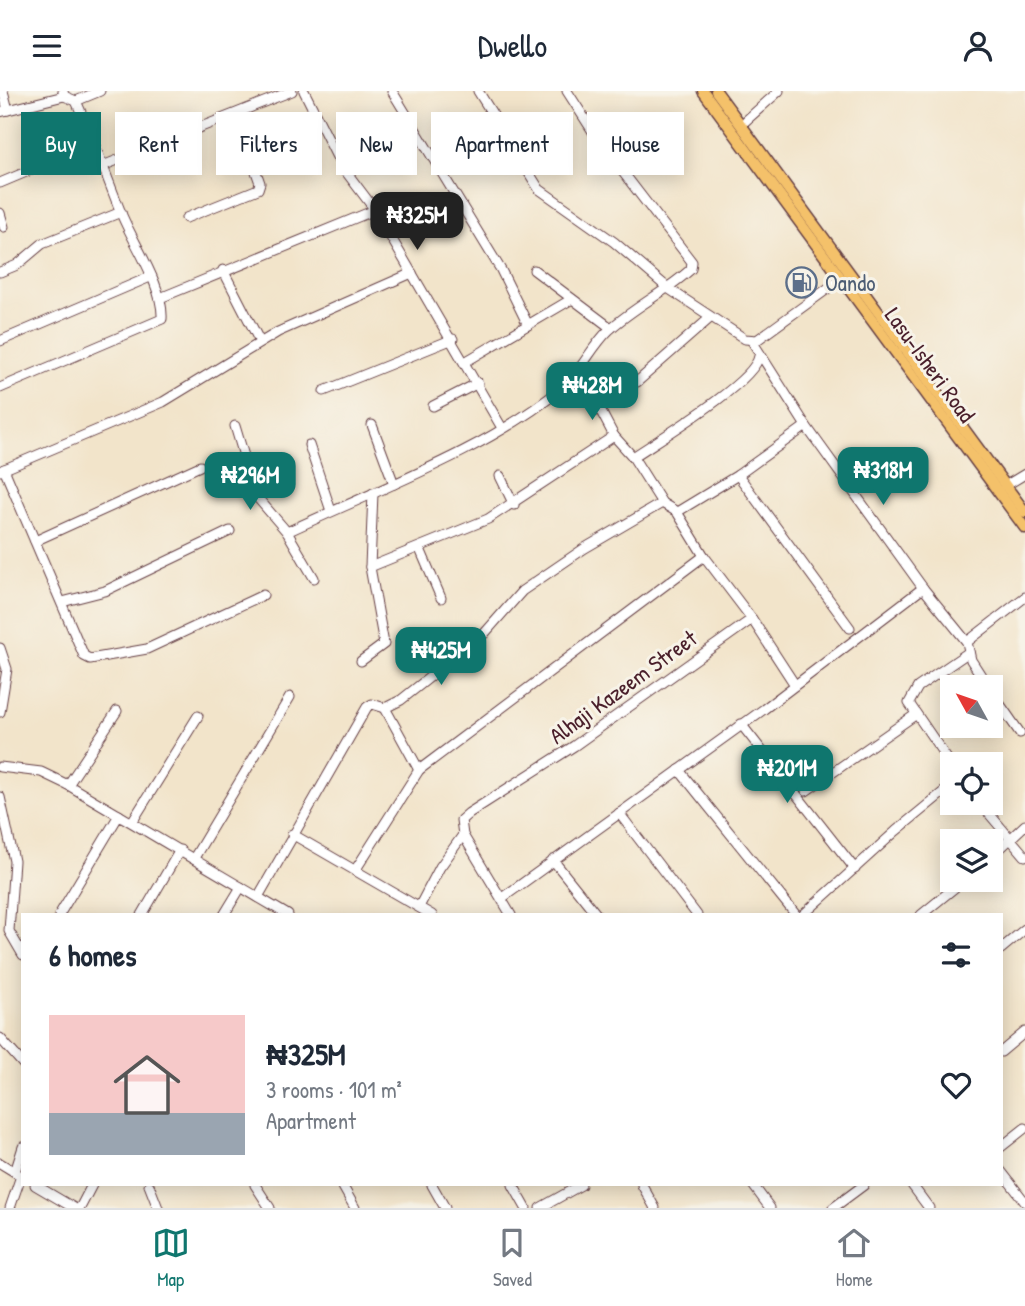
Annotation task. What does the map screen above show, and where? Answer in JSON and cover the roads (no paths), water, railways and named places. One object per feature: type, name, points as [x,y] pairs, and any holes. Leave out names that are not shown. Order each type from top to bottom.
[{"type":"main road","name":"Lasu-Isheri Road","points":[[703,91],[1025,528]]},
{"type":"main road","name":"Lasu-Isheri Road","points":[[716,91],[1025,512]]},
{"type":"street","points":[[3,91],[4,111],[64,93],[76,101],[81,112]]},
{"type":"street","points":[[76,101],[100,91]]},
{"type":"street","points":[[243,112],[292,91]]},
{"type":"street","points":[[304,91],[341,165],[375,210],[453,339],[502,428]]},
{"type":"street","points":[[392,91],[501,270],[528,324]]},
{"type":"street","points":[[478,91],[539,189],[614,242],[710,318],[752,341],[759,356],[806,426],[923,588],[967,642],[969,652],[982,675]]},
{"type":"street","points":[[287,532],[394,484],[502,428],[561,388],[611,328],[670,289],[691,269],[692,262],[598,141],[567,91]]},
{"type":"street","points":[[741,125],[779,91]]},
{"type":"street","points":[[105,165],[216,123]]},
{"type":"street","points":[[0,388],[162,319],[160,298],[121,212],[101,156]]},
{"type":"street","points":[[0,183],[21,174]]},
{"type":"street","points":[[186,218],[258,189],[260,183],[257,175]]},
{"type":"street","points":[[160,298],[223,269],[375,210]]},
{"type":"street","points":[[0,272],[17,265],[42,244],[121,212]]},
{"type":"street","points":[[0,213],[4,227]]},
{"type":"street","points":[[223,269],[260,342]]},
{"type":"street","points":[[534,270],[611,328]]},
{"type":"street","points":[[263,594],[146,649],[90,659],[83,656],[62,602],[2,470],[163,402],[238,359],[260,342],[412,273]]},
{"type":"street","points":[[0,341],[150,277]]},
{"type":"street","points":[[752,341],[841,279]]},
{"type":"street","points":[[465,362],[572,299]]},
{"type":"street","points":[[638,382],[710,318]]},
{"type":"street","points":[[324,391],[453,339]]},
{"type":"street","points":[[633,457],[740,383],[757,364],[759,356]]},
{"type":"street","points":[[578,368],[614,436],[633,457],[662,503],[677,512],[704,557],[751,619],[795,685]]},
{"type":"street","points":[[433,406],[478,383]]},
{"type":"street","points":[[372,425],[394,484]]},
{"type":"street","points":[[235,426],[256,496],[287,532],[314,578]]},
{"type":"street","points":[[677,512],[738,475],[806,426]]},
{"type":"street","points":[[370,567],[420,549],[514,505],[614,436]]},
{"type":"street","points":[[309,445],[331,511]]},
{"type":"street","points":[[35,541],[200,466]]},
{"type":"street","points":[[1005,486],[1025,474]]},
{"type":"street","points":[[738,475],[850,628]]},
{"type":"street","points":[[500,476],[514,505]]},
{"type":"street","points":[[361,661],[384,644],[370,567],[373,493]]},
{"type":"street","points":[[385,708],[484,634],[522,591],[584,548],[662,503]]},
{"type":"street","points":[[62,602],[105,591],[230,531]]},
{"type":"street","points":[[420,549],[442,598]]},
{"type":"street","points":[[356,869],[419,770],[704,557]]},
{"type":"street","points":[[502,898],[741,725],[923,588]]},
{"type":"street","points":[[967,642],[1025,597]]},
{"type":"street","name":"Alhaji Kazeem Street","points":[[463,835],[461,820],[469,813],[575,746],[751,619]]},
{"type":"street","points":[[0,647],[7,669],[0,708]]},
{"type":"street","points":[[942,752],[909,703],[918,687],[969,652]]},
{"type":"street","points":[[194,858],[290,697]]},
{"type":"street","points":[[258,897],[292,834],[367,708],[372,704],[385,708],[419,770]]},
{"type":"street","points":[[1003,708],[1020,733]]},
{"type":"street","points":[[68,785],[117,711]]},
{"type":"street","points":[[806,791],[915,715]]},
{"type":"street","points":[[132,822],[198,716]]},
{"type":"street","points":[[741,725],[855,869]]},
{"type":"street","points":[[0,767],[41,772],[68,785],[285,913]]},
{"type":"street","points":[[679,770],[794,913]]},
{"type":"street","points":[[805,913],[940,795]]},
{"type":"street","points":[[0,797],[14,861],[9,931],[21,952]]},
{"type":"street","points":[[619,813],[695,913]]},
{"type":"street","points":[[60,913],[119,815]]},
{"type":"street","points":[[990,815],[1025,856]]},
{"type":"street","points":[[1003,848],[1025,825]]},
{"type":"street","points":[[292,834],[429,913]]},
{"type":"street","points":[[419,907],[440,867],[463,835],[510,913]]},
{"type":"street","points":[[143,913],[180,850]]},
{"type":"street","points":[[553,860],[595,913]]},
{"type":"street","points":[[225,913],[241,887]]},
{"type":"street","points":[[923,913],[949,892]]},
{"type":"street","points":[[0,901],[11,900]]},
{"type":"street","points":[[1003,947],[1025,929]]},
{"type":"street","points":[[1003,1050],[1025,1032]]},
{"type":"street","points":[[0,1038],[21,1062]]},
{"type":"street","points":[[1003,1145],[1025,1128]]},
{"type":"street","points":[[0,1163],[19,1175],[10,1208]]},
{"type":"street","points":[[1003,1174],[1025,1202]]},
{"type":"street","points":[[37,1186],[74,1208]]},
{"type":"street","points":[[80,1208],[91,1186]]},
{"type":"street","points":[[149,1186],[158,1208]]},
{"type":"street","points":[[256,1186],[270,1208]]},
{"type":"street","points":[[343,1186],[355,1208]]},
{"type":"street","points":[[433,1186],[445,1208]]},
{"type":"street","points":[[514,1186],[526,1208]]},
{"type":"street","points":[[540,1208],[578,1186]]},
{"type":"street","points":[[643,1186],[655,1208]]},
{"type":"street","points":[[753,1186],[770,1208]]},
{"type":"street","points":[[913,1186],[929,1208]]},
{"type":"street","points":[[833,1208],[852,1188]]},
{"type":"place","name":"Oando","points":[[802,283]]}]
